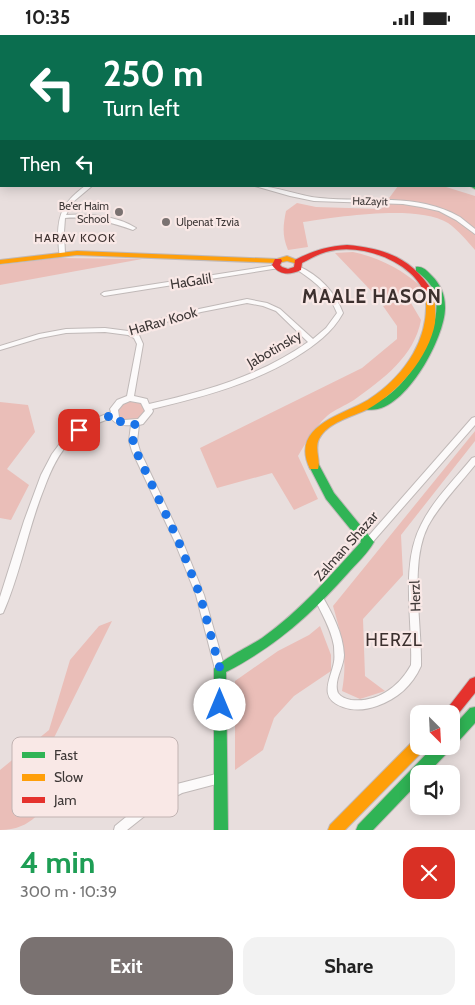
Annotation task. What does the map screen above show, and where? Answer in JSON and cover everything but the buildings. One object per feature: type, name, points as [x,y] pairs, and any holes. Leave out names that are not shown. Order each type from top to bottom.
[{"type":"main road","points":[[0,262],[62,254],[278,264],[287,258],[297,263],[308,249],[334,243],[351,242],[373,246],[396,255],[413,265],[436,286],[442,301],[441,314],[431,346],[392,399],[381,405],[357,410],[320,430],[312,443],[311,463],[319,481],[368,542]]},
{"type":"main road","name":"Zalman Shazar","points":[[220,669],[248,657],[278,637],[318,597],[368,542]]},
{"type":"main road","points":[[220,669],[221,830]]},
{"type":"main road","points":[[457,705],[475,683]]},
{"type":"main road","points":[[460,729],[475,713]]},
{"type":"main road","points":[[335,830],[410,754]]},
{"type":"main road","points":[[363,830],[435,755]]},
{"type":"street","points":[[62,254],[62,217],[69,202],[88,187]]},
{"type":"street","name":"HaZayit","points":[[262,187],[294,196],[321,200],[380,201],[430,207],[457,217],[475,232]]},
{"type":"street","points":[[62,217],[89,216],[107,218],[133,228]]},
{"type":"street","name":"Jabotinsky","points":[[149,407],[191,398],[252,379],[312,343],[334,324],[340,313],[330,292],[297,263]]},
{"type":"street","name":"HaGalil","points":[[104,294],[278,264]]},
{"type":"street","name":"HaRav Kook","points":[[0,348],[39,336],[66,331],[105,330],[129,333],[143,326],[201,310],[247,301],[266,304],[278,311],[312,343]]},
{"type":"street","points":[[129,333],[136,337],[140,344],[130,398]]},
{"type":"street","points":[[130,398],[140,399],[149,407],[149,411],[144,419],[135,423],[123,423],[114,414],[116,405],[130,398]]},
{"type":"street","points":[[0,610],[40,488],[60,451],[68,439],[79,430],[114,414]]},
{"type":"street","name":"Zalman Shazar","points":[[368,542],[475,420]]},
{"type":"street","points":[[135,423],[133,441],[136,451],[178,540],[200,595],[220,669]]},
{"type":"street","name":"Herzl","points":[[318,597],[337,637],[338,670],[332,685],[334,693],[340,701],[352,706],[366,705],[383,699],[397,691],[410,678],[416,666],[414,562],[417,545],[424,526],[475,459]]},
{"type":"street","points":[[178,790],[220,778]]},
{"type":"street","points":[[119,830],[135,817]]},
{"type":"shaded area","points":[[397,187],[446,187],[475,196],[475,250],[448,223],[434,217],[417,214],[377,213],[303,222],[308,247],[288,250],[285,240],[284,221],[286,211],[297,203],[316,207],[381,209]]},
{"type":"shaded area","points":[[353,252],[372,257],[390,265],[422,287],[379,299],[335,253]]},
{"type":"shaded area","points":[[58,258],[142,259],[0,285],[0,265]]},
{"type":"shaded area","points":[[408,298],[421,320],[412,345],[396,366],[376,384],[327,416],[298,456],[318,499],[294,510],[272,473],[217,488],[200,448],[362,368],[397,339],[397,326],[383,306]]},
{"type":"shaded area","points":[[129,401],[140,402],[147,409],[137,421],[125,421],[117,415],[118,406]]},
{"type":"shaded area","points":[[0,402],[28,405],[35,432],[7,469],[29,485],[11,520],[0,518]]},
{"type":"shaded area","points":[[475,431],[475,441],[401,535],[403,575],[363,619],[365,676],[385,691],[360,699],[342,691],[344,679],[343,648],[333,606]]},
{"type":"shaded area","points":[[112,621],[54,737],[40,737],[49,730],[70,660],[99,626]]},
{"type":"shaded area","points":[[320,626],[331,655],[331,671],[294,696],[274,718],[263,750],[235,770],[235,681],[278,651],[309,635]]},
{"type":"shaded area","points":[[12,760],[12,817],[36,817],[21,826],[11,829],[0,830],[0,770]]},
{"type":"traffic: fast","points":[[368,407],[387,401],[402,388],[420,365],[435,336],[441,308],[440,296],[429,277],[419,269]]},
{"type":"traffic: fast","points":[[221,830],[220,669],[244,657],[284,629],[318,597],[368,542],[330,496],[314,466]]},
{"type":"traffic: fast","points":[[460,729],[475,713]]},
{"type":"traffic: fast","points":[[363,830],[435,755]]},
{"type":"traffic: slow","points":[[0,262],[77,253],[278,261],[287,258],[298,262]]},
{"type":"traffic: slow","points":[[314,466],[312,455],[313,440],[320,430],[383,394],[407,370],[417,355],[425,340],[430,324],[432,308],[429,292]]},
{"type":"traffic: slow","points":[[335,830],[410,754]]},
{"type":"traffic: jam","points":[[298,262],[315,253],[329,249],[347,247],[375,251],[401,263],[412,271],[422,280],[429,292]]},
{"type":"traffic: jam","points":[[278,261],[276,265],[279,269],[289,272],[298,268],[298,262]]},
{"type":"traffic: jam","points":[[457,705],[475,683]]},
{"type":"place","name":"Be'er Haim School","points":[[119,212]]},
{"type":"place","name":"Ulpenat Tzvia","points":[[166,222]]},
{"type":"district","name":"HARAV KOOK","points":[[75,237]]},
{"type":"district","name":"MAALE HASON","points":[[372,296]]},
{"type":"district","name":"HERZL","points":[[394,640]]},
{"type":"route","points":[[79,430],[94,421],[114,414],[118,421],[129,424],[135,423],[133,441],[136,451],[178,540],[200,595],[220,669],[220,705]]}]
